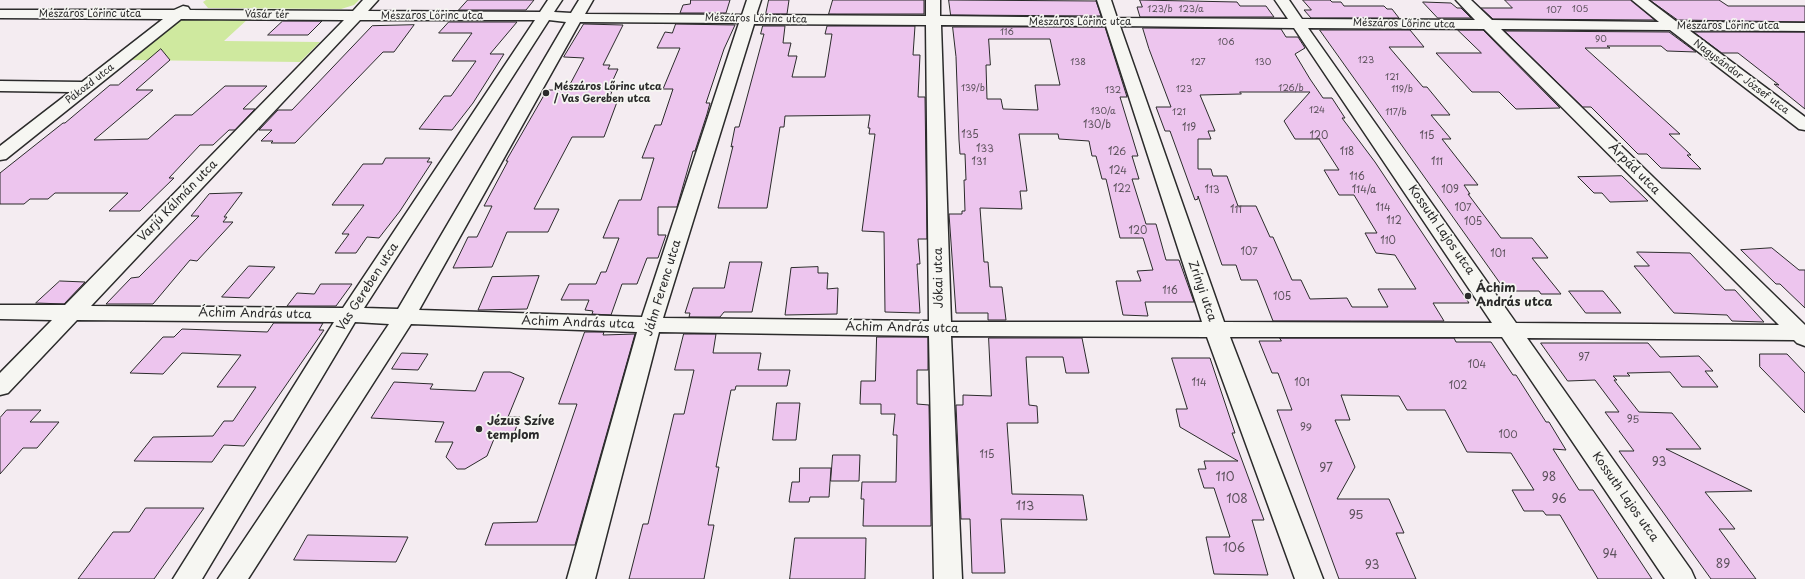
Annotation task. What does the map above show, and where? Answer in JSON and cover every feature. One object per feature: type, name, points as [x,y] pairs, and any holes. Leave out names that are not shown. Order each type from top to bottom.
[{"type":"street","points":[[2,14],[25,0]]},
{"type":"street","points":[[179,14],[197,0]]},
{"type":"street","points":[[356,16],[371,0]]},
{"type":"street","points":[[232,579],[404,318],[586,0]]},
{"type":"street","name":"Jókai utca","points":[[934,0],[940,329],[948,579]]},
{"type":"street","name":"Zrínyi utca","points":[[1104,0],[1216,330],[1309,579]]},
{"type":"street","name":"Kossuth Lajos utca","points":[[1282,0],[1681,579]]},
{"type":"street","name":"Árpád utca","points":[[1463,0],[1803,335]]},
{"type":"street","name":"Nagysándor József utca","points":[[1639,0],[1805,125]]},
{"type":"street","name":"Mészáros Lőrinc utca","points":[[356,16],[550,8],[576,18],[751,9],[934,22],[1805,27]]},
{"type":"street","name":"Vas Gereben utca","points":[[187,579],[349,315],[550,8]]},
{"type":"street","name":"Jáhn Ferenc utca","points":[[581,579],[650,325],[751,9]]},
{"type":"street","name":"Mészáros Lőrinc utca","points":[[2,14],[179,14]]},
{"type":"street","name":"Vásár tér","points":[[179,14],[356,16]]},
{"type":"street","name":"Pákozd utca","points":[[0,155],[179,14]]},
{"type":"street","name":"Varjú Kálmán utca","points":[[0,387],[356,16]]},
{"type":"street","points":[[0,86],[87,87]]},
{"type":"street","name":"Áchim András utca","points":[[0,312],[349,315],[650,325],[940,329],[1509,330],[1803,335]]},
{"type":"green space","points":[[206,0],[359,0],[354,5],[341,9],[208,8],[203,2]]},
{"type":"green space","points":[[184,17],[249,18],[224,41],[320,42],[300,62],[128,60]]},
{"type":"building","points":[[468,0],[534,0],[526,10],[459,10]]},
{"type":"building","points":[[691,0],[730,0],[726,13],[680,13],[683,5],[690,4]]},
{"type":"building","points":[[769,0],[789,0],[787,14],[766,14]]},
{"type":"building","points":[[833,0],[924,0],[924,14],[829,14]]},
{"type":"building","points":[[949,0],[1096,1],[1101,16],[951,15]]},
{"type":"building","points":[[1140,0],[1237,2],[1240,6],[1266,6],[1274,17],[1140,17],[1137,7],[1142,7]]},
{"type":"building","points":[[1303,0],[1330,0],[1332,2],[1341,2],[1344,6],[1384,6],[1387,9],[1392,9],[1399,18],[1311,18],[1304,10],[1311,10]]},
{"type":"building","points":[[1505,0],[1631,0],[1655,20],[1493,19],[1481,8],[1512,8]]},
{"type":"building","points":[[1650,0],[1719,0],[1728,6],[1805,6],[1805,22],[1678,20]]},
{"type":"building","points":[[1423,2],[1451,3],[1457,8],[1461,8],[1471,18],[1438,18]]},
{"type":"building","points":[[283,21],[322,21],[308,35],[268,35]]},
{"type":"building","points":[[449,22],[517,22],[490,54],[504,54],[473,103],[452,130],[419,129],[444,96],[451,96],[476,61],[452,61],[472,33],[439,33]]},
{"type":"building","points":[[584,24],[623,25],[603,65],[610,65],[608,69],[618,69],[608,91],[612,91],[608,102],[617,102],[604,137],[572,137],[534,209],[559,209],[548,232],[507,232],[492,267],[453,268],[468,237],[477,237],[492,206],[484,206],[508,161],[506,161],[547,90],[567,90],[584,58],[564,57]]},
{"type":"building","points":[[676,24],[735,25],[724,49],[706,103],[710,103],[695,151],[693,151],[677,207],[658,207],[658,235],[666,235],[658,258],[647,258],[637,284],[622,284],[611,315],[592,314],[593,311],[585,310],[589,300],[561,300],[569,284],[596,284],[601,272],[606,272],[619,238],[603,238],[619,200],[641,200],[654,158],[642,158],[655,125],[661,125],[673,89],[663,89],[680,48],[657,48],[665,32],[672,33]]},
{"type":"building","points":[[414,25],[394,52],[383,52],[295,143],[271,143],[273,141],[261,141],[272,130],[259,130],[278,110],[292,110],[372,26]]},
{"type":"building","points":[[763,26],[785,26],[783,43],[791,43],[788,56],[797,56],[792,77],[825,77],[832,34],[825,34],[827,26],[915,26],[913,55],[920,55],[918,97],[925,97],[927,239],[918,239],[920,264],[917,264],[920,313],[885,312],[884,232],[862,231],[875,134],[869,134],[870,128],[868,128],[870,115],[785,116],[784,127],[780,127],[767,208],[718,208],[733,146],[731,147],[735,127],[739,127],[764,34],[761,34]]},
{"type":"building","points":[[953,27],[1105,27],[1127,97],[1120,97],[1138,156],[1132,156],[1139,179],[1132,179],[1146,224],[1156,224],[1166,260],[1179,260],[1194,302],[1145,302],[1148,316],[1123,315],[1116,281],[1141,281],[1137,271],[1153,270],[1143,238],[1120,238],[1106,179],[1102,179],[1096,156],[1092,156],[1089,141],[1059,139],[1058,134],[1019,134],[1027,191],[1020,191],[1022,209],[980,208],[984,262],[988,262],[990,287],[1002,287],[1006,320],[988,320],[988,313],[956,313],[949,214],[962,214],[962,211],[965,211],[964,180],[966,180],[965,154],[960,154],[956,57]],"holes":[[[989,39],[1050,39],[1060,85],[1035,85],[1038,110],[1003,109],[1001,99],[987,99],[986,65],[990,65]]]},
{"type":"building","points":[[1143,28],[1281,29],[1286,37],[1298,37],[1305,48],[1295,54],[1310,79],[1323,98],[1332,98],[1345,118],[1342,118],[1375,162],[1469,303],[1433,303],[1444,321],[1273,321],[1257,280],[1241,280],[1236,265],[1222,265],[1198,196],[1198,199],[1195,200],[1170,131],[1165,131],[1156,107],[1171,107],[1149,49]],"holes":[[[1240,92],[1310,92],[1284,121],[1295,139],[1319,139],[1339,170],[1324,170],[1339,195],[1354,195],[1377,233],[1365,233],[1376,253],[1395,255],[1416,289],[1378,289],[1388,307],[1352,307],[1347,298],[1310,299],[1301,280],[1292,280],[1273,237],[1270,237],[1256,206],[1238,206],[1227,176],[1213,176],[1211,169],[1198,169],[1198,139],[1211,139],[1208,131],[1215,131],[1200,95],[1241,94]]]},
{"type":"building","points":[[1320,30],[1410,30],[1424,47],[1389,47],[1423,87],[1427,87],[1450,115],[1431,115],[1451,139],[1442,139],[1478,185],[1464,185],[1470,194],[1468,194],[1501,238],[1532,238],[1548,258],[1532,258],[1561,294],[1541,294],[1539,291],[1506,291]]},
{"type":"building","points":[[1458,30],[1483,30],[1560,108],[1516,109],[1499,92],[1472,92],[1436,53],[1481,53]]},
{"type":"building","points":[[1505,31],[1669,32],[1696,52],[1667,51],[1661,46],[1607,46],[1610,48],[1585,48],[1680,134],[1669,134],[1691,155],[1687,155],[1701,169],[1661,168],[1647,154],[1638,154],[1591,107],[1583,107]]},
{"type":"building","points":[[1694,32],[1805,32],[1805,109],[1774,84],[1779,85],[1738,53],[1722,53]]},
{"type":"building","points":[[161,49],[170,60],[136,90],[153,90],[94,140],[148,139],[175,115],[192,115],[225,86],[267,86],[243,109],[255,109],[235,130],[229,130],[213,145],[200,145],[169,178],[174,178],[140,211],[109,211],[128,193],[55,193],[48,199],[30,199],[24,204],[0,204],[0,173],[63,123],[65,123],[110,85],[118,85]]},
{"type":"building","points":[[386,158],[430,158],[427,162],[432,162],[400,211],[379,238],[367,237],[356,253],[335,253],[349,234],[342,234],[364,205],[332,205],[363,164],[382,164]]},
{"type":"building","points":[[1622,176],[1648,201],[1610,202],[1602,193],[1594,193],[1578,177]]},
{"type":"building","points":[[242,193],[224,217],[227,217],[223,222],[233,222],[197,261],[190,260],[153,304],[106,304],[131,278],[139,277],[199,216],[191,216],[209,194]]},
{"type":"building","points":[[1772,248],[1799,270],[1805,270],[1805,308],[1780,284],[1776,284],[1741,250]]},
{"type":"building","points":[[1637,252],[1690,253],[1725,290],[1735,290],[1764,322],[1732,321],[1727,315],[1674,313],[1634,266],[1649,266]]},
{"type":"building","points":[[730,262],[762,262],[752,312],[724,312],[720,317],[689,317],[690,313],[685,313],[693,288],[724,288]]},
{"type":"building","points":[[249,266],[275,267],[249,298],[222,297]]},
{"type":"building","points":[[818,267],[818,273],[828,273],[827,289],[838,288],[837,314],[785,315],[791,268]]},
{"type":"building","points":[[539,276],[527,309],[478,310],[492,277]]},
{"type":"building","points":[[60,281],[85,282],[64,304],[36,303]]},
{"type":"building","points":[[321,284],[352,284],[336,306],[287,306],[297,293],[314,294]]},
{"type":"building","points":[[1569,291],[1603,291],[1621,313],[1586,313]]},
{"type":"building","points":[[274,323],[323,323],[319,330],[324,330],[244,446],[224,445],[212,462],[134,461],[153,437],[213,436],[224,421],[233,421],[256,387],[217,387],[241,355],[182,353],[163,374],[130,373],[163,337],[174,337],[182,329],[267,332]]},
{"type":"building","points":[[585,332],[604,332],[603,335],[635,334],[575,545],[485,545],[493,523],[537,522],[577,404],[559,404]]},
{"type":"building","points":[[684,334],[716,334],[713,353],[761,353],[758,370],[790,370],[787,386],[736,386],[735,390],[731,390],[716,467],[719,467],[708,525],[714,525],[704,579],[629,579],[643,524],[648,524],[674,414],[684,414],[694,370],[675,370]]},
{"type":"building","points":[[877,337],[928,337],[928,370],[917,370],[917,404],[929,405],[931,526],[863,526],[864,499],[861,499],[862,482],[896,482],[897,435],[893,435],[895,414],[881,414],[881,404],[860,404],[861,381],[875,381]]},
{"type":"building","points":[[989,338],[1082,338],[1089,373],[1066,373],[1063,357],[1026,357],[1029,405],[1037,406],[1038,423],[1007,423],[1012,494],[1083,495],[1087,520],[1001,519],[1005,573],[972,573],[970,519],[961,519],[956,405],[963,405],[963,395],[991,396]]},
{"type":"building","points":[[1280,338],[1454,338],[1456,342],[1491,342],[1513,375],[1516,375],[1546,422],[1549,422],[1566,450],[1553,449],[1579,490],[1593,490],[1652,579],[1598,579],[1560,515],[1546,515],[1543,511],[1524,511],[1512,490],[1534,490],[1511,453],[1467,452],[1445,410],[1407,410],[1399,396],[1341,395],[1350,420],[1335,420],[1355,467],[1337,499],[1389,499],[1404,533],[1396,533],[1416,579],[1339,579],[1277,410],[1292,410],[1278,373],[1272,373],[1259,341],[1281,341]]},
{"type":"building","points":[[1541,343],[1648,343],[1660,357],[1699,356],[1713,371],[1705,371],[1718,387],[1682,387],[1670,372],[1627,373],[1630,376],[1613,376],[1617,380],[1614,380],[1639,412],[1672,413],[1701,449],[1666,449],[1752,491],[1705,492],[1735,529],[1719,529],[1756,579],[1711,579],[1619,451],[1634,451],[1605,412],[1619,412],[1595,380],[1568,381]]},
{"type":"building","points":[[402,353],[428,354],[418,370],[392,369]]},
{"type":"building","points":[[1760,354],[1787,354],[1805,373],[1805,413],[1760,367]]},
{"type":"building","points":[[1172,358],[1210,358],[1235,433],[1232,433],[1264,520],[1252,520],[1268,575],[1214,574],[1206,537],[1230,537],[1214,488],[1204,488],[1198,469],[1206,469],[1204,461],[1238,461],[1180,427],[1176,409],[1187,409]]},
{"type":"building","name":"Jézus Szíve templom","points":[[484,372],[510,372],[524,378],[508,417],[520,417],[512,439],[494,439],[487,456],[465,469],[457,469],[446,457],[453,442],[435,442],[444,422],[371,418],[394,382],[433,384],[430,389],[475,391]]},
{"type":"building","points":[[777,403],[800,403],[796,440],[773,440]]},
{"type":"building","points":[[7,410],[41,410],[30,422],[59,422],[37,448],[23,448],[0,474],[0,418]]},
{"type":"building","points":[[833,455],[860,455],[859,481],[831,481]]},
{"type":"building","points":[[800,468],[831,468],[829,497],[810,497],[809,502],[789,502],[792,482],[799,482]]},
{"type":"building","points":[[146,508],[204,508],[154,579],[78,579],[113,532],[129,532]]},
{"type":"building","points":[[308,535],[408,537],[396,562],[294,560]]},
{"type":"building","points":[[795,538],[866,538],[865,579],[790,579]]},
{"type":"place","name":"Mészáros Lőrinc utca / Vas Gereben utca","points":[[546,93]]},
{"type":"place","name":"Áchim András utca","points":[[1468,296]]},
{"type":"place","name":"Jézus Szíve templom","points":[[479,429]]}]
